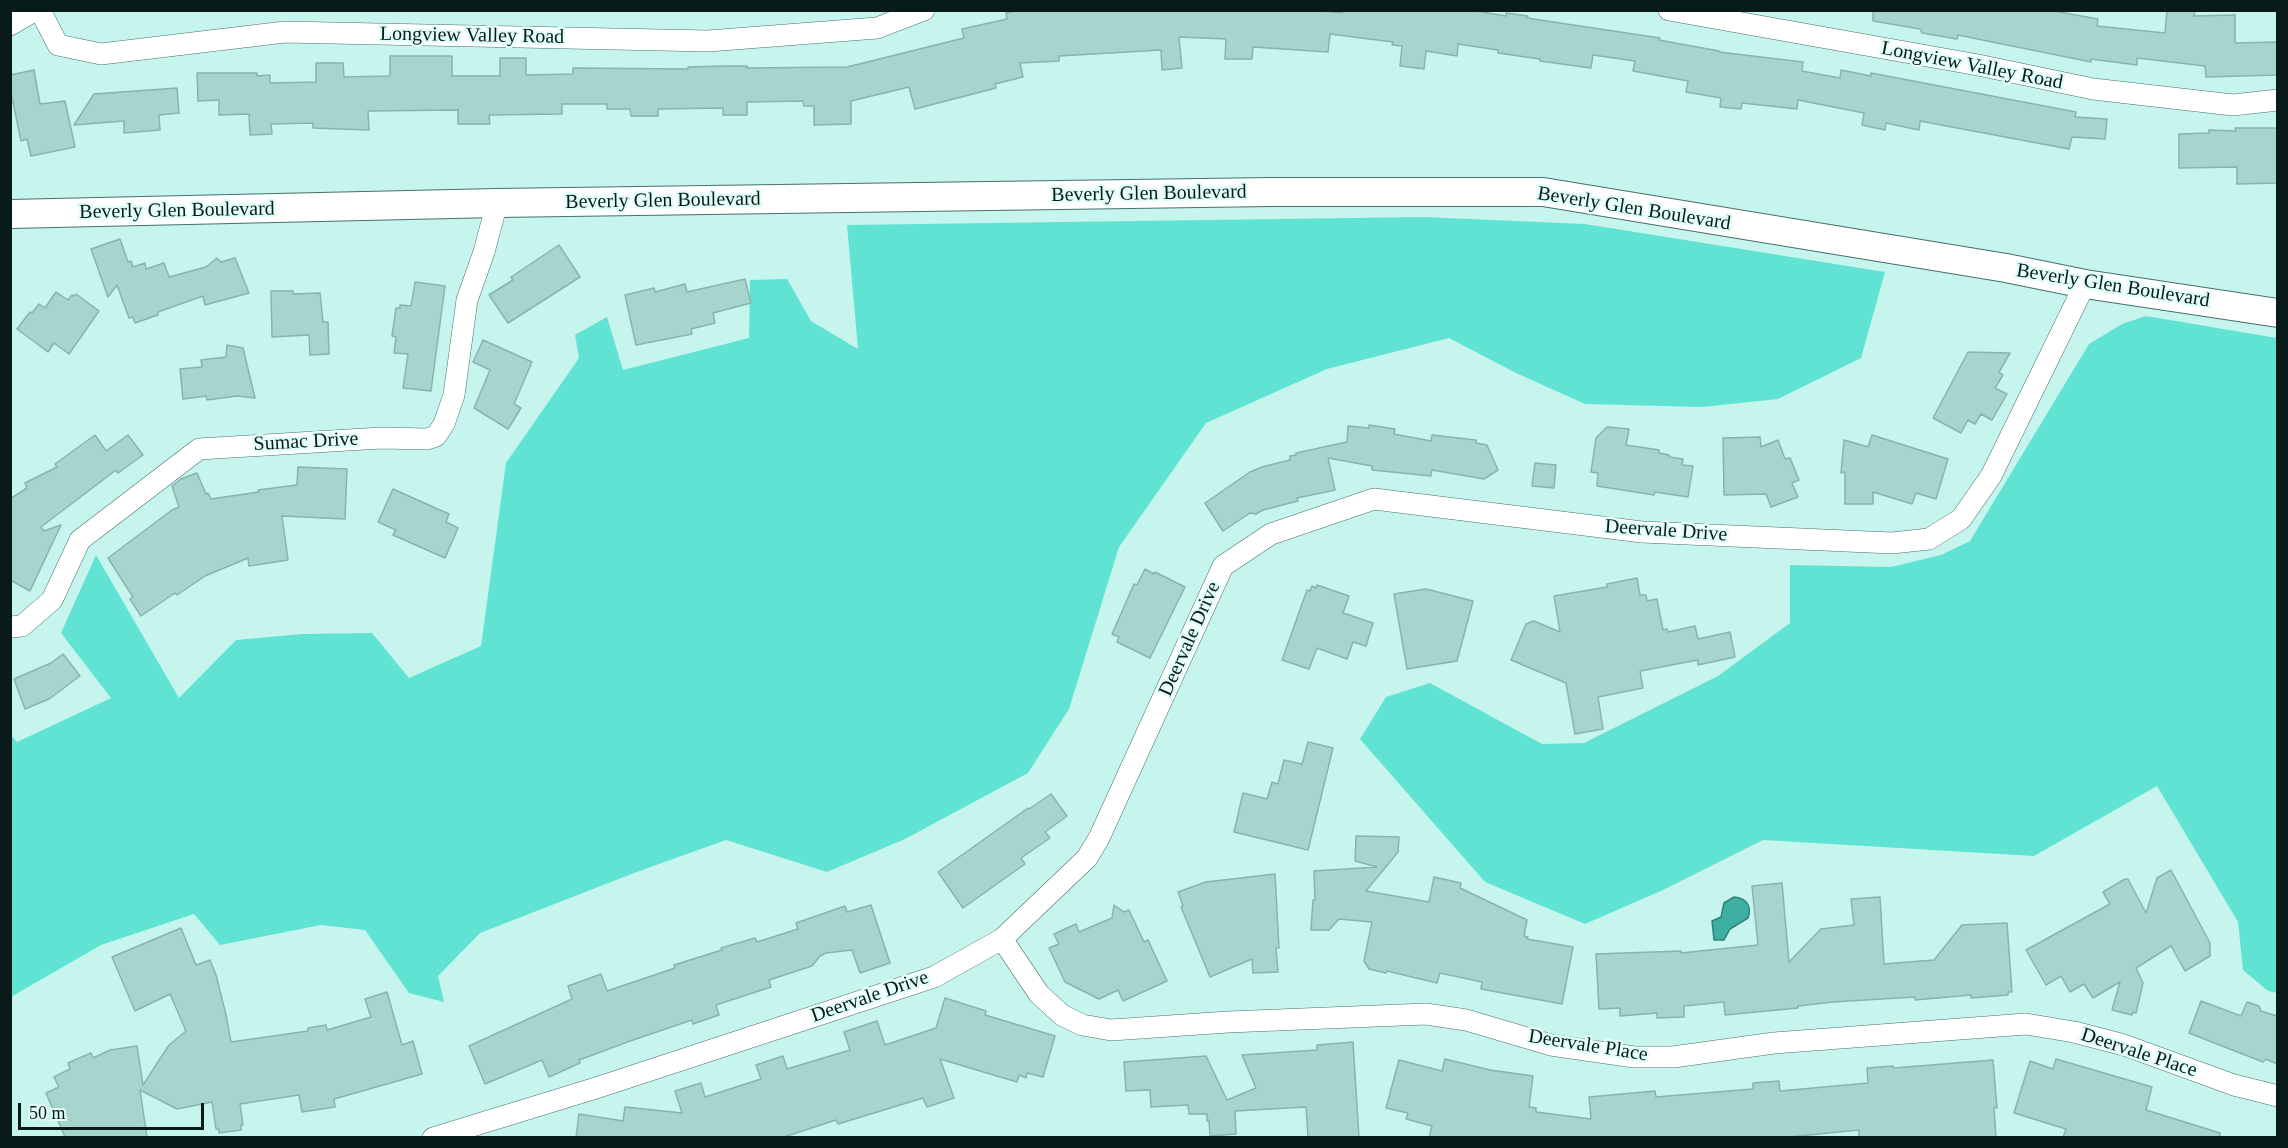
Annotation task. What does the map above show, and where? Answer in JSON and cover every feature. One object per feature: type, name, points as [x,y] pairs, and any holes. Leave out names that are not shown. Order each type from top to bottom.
[{"type":"main road","name":"Beverly Glen Boulevard","points":[[10,214],[497,203],[1271,192],[1543,192],[2006,268],[2085,284],[2277,313]]},
{"type":"street","name":"Longview Valley Road","points":[[38,10],[57,45],[101,54],[285,32],[708,41],[877,28],[924,10]]},
{"type":"street","points":[[10,25],[38,10]]},
{"type":"street","name":"Longview Valley Road","points":[[1669,10],[1978,65],[2093,89],[2233,105],[2277,100]]},
{"type":"street","name":"Sumac Drive","points":[[10,627],[22,626],[52,600],[80,540],[200,449],[381,438],[427,440],[436,436],[444,424],[454,395],[467,300],[484,252],[497,203]]},
{"type":"street","name":"Deervale Drive","points":[[433,1137],[586,1091],[934,977],[1002,939],[1087,858],[1099,838],[1223,566],[1271,534],[1374,499],[1642,532],[1892,543],[1929,539],[1961,519],[1991,476],[2085,284]]},
{"type":"street","name":"Deervale Place","points":[[1002,939],[1040,994],[1062,1015],[1082,1025],[1111,1030],[1228,1022],[1426,1014],[1466,1020],[1551,1045],[1634,1057],[1673,1057],[1774,1043],[2026,1024],[2074,1032],[2124,1045],[2234,1085],[2277,1096]]},
{"type":"shaded area","points":[[1423,217],[1585,224],[1885,272],[1861,358],[1778,399],[1702,407],[1585,404],[1516,373],[1449,338],[1327,369],[1206,423],[1119,547],[1069,709],[1028,773],[905,839],[827,872],[726,840],[480,933],[438,976],[444,1002],[409,993],[365,930],[321,925],[220,945],[194,914],[101,945],[11,997],[11,735],[17,742],[111,698],[61,633],[96,555],[179,698],[236,640],[302,634],[372,633],[409,678],[481,646],[506,463],[579,358],[575,335],[607,317],[623,370],[749,338],[750,280],[787,279],[811,321],[858,349],[847,225]]},
{"type":"shaded area","points":[[2146,316],[2277,338],[2277,993],[2268,991],[2243,970],[2238,922],[2157,786],[2034,856],[1763,840],[1663,890],[1585,924],[1485,882],[1360,739],[1386,697],[1430,683],[1542,744],[1584,743],[1718,676],[1790,623],[1790,565],[1891,567],[1941,555],[1970,541],[2089,344],[2122,324]]},
{"type":"shaded area","points":[[1734,897],[1742,899],[1747,904],[1748,918],[1730,929],[1724,940],[1714,940],[1712,921],[1721,917],[1724,903]]},
{"type":"building","points":[[1020,10],[1309,10],[1342,13],[1343,10],[1470,10],[1506,16],[1506,13],[1660,38],[1659,40],[1719,52],[1803,62],[1802,71],[1840,78],[1841,70],[1871,76],[1871,73],[2076,112],[2075,117],[2107,119],[2105,139],[2072,137],[2069,149],[1920,121],[1919,130],[1886,123],[1885,130],[1862,125],[1864,113],[1798,100],[1797,109],[1742,103],[1741,109],[1720,107],[1721,98],[1686,92],[1688,81],[1633,71],[1635,61],[1593,55],[1591,68],[1540,61],[1540,59],[1498,53],[1498,50],[1458,44],[1457,56],[1426,51],[1424,69],[1400,66],[1402,46],[1392,45],[1393,42],[1330,34],[1328,52],[1253,47],[1252,59],[1225,59],[1226,39],[1179,37],[1182,68],[1162,70],[1161,50],[1059,56],[1059,61],[1020,63],[1023,77],[995,84],[996,88],[915,109],[909,87],[851,101],[851,124],[814,125],[814,106],[804,106],[803,101],[747,102],[747,115],[723,115],[723,108],[658,109],[658,116],[631,116],[630,109],[607,109],[607,104],[562,104],[562,114],[489,115],[490,124],[458,124],[458,110],[368,111],[369,130],[313,128],[313,123],[271,124],[272,134],[250,135],[249,114],[219,115],[219,100],[198,101],[197,73],[257,73],[257,76],[270,75],[270,83],[316,82],[316,63],[343,63],[344,77],[390,76],[390,56],[452,56],[452,76],[500,76],[500,58],[526,58],[526,75],[573,74],[573,68],[847,67],[964,38],[962,29],[1007,19],[1006,13]]},
{"type":"building","points":[[1873,10],[2048,10],[2098,19],[2097,26],[2165,33],[2167,10],[2195,10],[2194,16],[2235,15],[2235,43],[2277,42],[2277,75],[2206,77],[2205,66],[2137,58],[2137,65],[2091,59],[2091,62],[1958,35],[1957,39],[1922,33],[1920,29],[1873,21]]},
{"type":"building","points":[[34,70],[40,104],[65,101],[75,147],[31,156],[27,139],[21,141],[10,88],[10,75]]},
{"type":"building","points":[[177,88],[179,113],[159,115],[160,130],[124,133],[124,121],[74,125],[94,94]]},
{"type":"building","points":[[2235,128],[2277,128],[2277,183],[2237,184],[2237,167],[2179,168],[2179,134],[2209,133],[2209,130],[2236,131]]},
{"type":"building","points":[[120,239],[128,262],[131,261],[133,267],[145,263],[146,269],[164,263],[169,277],[206,267],[217,258],[221,262],[235,258],[249,293],[205,305],[203,296],[135,323],[133,317],[129,318],[117,285],[108,297],[91,249]]},
{"type":"building","points":[[559,245],[580,277],[508,323],[489,295],[513,280],[511,277]]},
{"type":"building","points":[[745,279],[751,303],[713,313],[715,323],[691,329],[692,334],[636,345],[625,295],[654,288],[655,292],[685,284],[687,292]]},
{"type":"building","points":[[415,282],[445,286],[431,391],[403,388],[408,354],[394,353],[396,337],[392,336],[396,308],[400,308],[400,305],[411,306]]},
{"type":"building","points":[[271,291],[293,291],[293,294],[320,293],[323,322],[328,322],[329,354],[310,355],[309,335],[272,337]]},
{"type":"building","points":[[56,292],[68,300],[76,294],[99,311],[69,354],[54,343],[48,352],[17,329],[39,304],[45,308]]},
{"type":"building","points":[[483,340],[532,362],[514,404],[521,408],[508,429],[474,408],[490,370],[473,362]]},
{"type":"building","points":[[227,345],[243,348],[255,398],[237,396],[207,400],[206,396],[183,399],[180,369],[202,367],[201,360],[226,357]]},
{"type":"building","points":[[1968,352],[2010,353],[1999,372],[2003,375],[1995,388],[2007,394],[1992,420],[1981,414],[1975,424],[1968,420],[1961,433],[1933,418]]},
{"type":"building","points":[[1369,425],[1395,429],[1394,434],[1431,441],[1432,435],[1476,440],[1476,443],[1487,445],[1498,470],[1484,479],[1432,470],[1431,476],[1372,470],[1372,466],[1328,458],[1335,490],[1297,498],[1298,501],[1256,514],[1250,513],[1223,531],[1205,503],[1250,472],[1290,460],[1290,456],[1296,453],[1347,442],[1348,426],[1369,428]]},
{"type":"building","points":[[1607,427],[1629,429],[1626,445],[1659,450],[1659,453],[1669,455],[1669,457],[1683,459],[1682,465],[1693,466],[1688,497],[1655,492],[1654,495],[1597,486],[1598,473],[1591,472],[1596,438]]},
{"type":"building","points":[[95,435],[106,451],[128,435],[143,455],[118,473],[116,470],[41,527],[44,531],[61,525],[30,591],[10,580],[10,499],[27,488],[25,483],[57,467],[55,464]]},
{"type":"building","points":[[1872,435],[1948,459],[1936,499],[1916,493],[1912,504],[1873,492],[1873,504],[1845,504],[1845,472],[1841,473],[1844,440],[1868,447]]},
{"type":"building","points":[[1760,437],[1761,447],[1778,440],[1785,459],[1790,458],[1799,480],[1792,483],[1798,497],[1771,507],[1766,494],[1724,495],[1723,438]]},
{"type":"building","points":[[1535,463],[1556,465],[1554,488],[1532,486]]},
{"type":"building","points":[[298,467],[347,469],[345,519],[282,516],[288,560],[249,566],[248,558],[205,576],[141,616],[130,599],[133,597],[108,558],[179,507],[172,486],[181,479],[197,473],[206,494],[208,493],[211,499],[259,492],[258,490],[297,485]]},
{"type":"building","points":[[393,489],[449,514],[446,522],[458,528],[445,558],[393,535],[396,530],[378,522]]},
{"type":"building","points":[[1145,569],[1185,587],[1150,658],[1117,642],[1119,637],[1112,634],[1134,584],[1137,585]]},
{"type":"building","points":[[1637,578],[1640,595],[1646,595],[1647,601],[1657,599],[1663,630],[1667,629],[1668,632],[1695,626],[1698,639],[1730,632],[1735,657],[1698,665],[1698,660],[1640,671],[1643,688],[1598,697],[1603,729],[1575,734],[1566,683],[1511,660],[1526,624],[1534,621],[1560,632],[1554,596],[1607,587],[1607,584]]},
{"type":"building","points":[[1317,585],[1349,596],[1343,613],[1373,623],[1366,646],[1353,642],[1347,659],[1317,648],[1309,669],[1282,660],[1307,590],[1310,591],[1312,586],[1316,588]]},
{"type":"building","points":[[1426,589],[1473,601],[1457,661],[1407,669],[1394,594]]},
{"type":"building","points":[[63,654],[80,676],[49,699],[25,709],[14,679],[51,663]]},
{"type":"building","points":[[1308,742],[1333,748],[1308,850],[1234,832],[1243,793],[1267,799],[1272,782],[1278,784],[1284,760],[1302,764]]},
{"type":"building","points":[[1051,794],[1067,816],[1045,832],[1050,838],[1021,858],[1025,864],[963,908],[938,872]]},
{"type":"building","points":[[1356,836],[1399,837],[1398,852],[1366,891],[1429,902],[1434,877],[1461,883],[1460,888],[1527,920],[1524,936],[1528,937],[1527,939],[1573,947],[1562,1004],[1481,989],[1482,982],[1440,973],[1437,983],[1369,969],[1364,961],[1372,922],[1339,919],[1329,930],[1311,930],[1313,900],[1315,900],[1314,871],[1377,867],[1355,861]]},
{"type":"building","points":[[2171,870],[2210,943],[2210,956],[2185,971],[2171,946],[2136,968],[2143,983],[2136,1013],[2133,1012],[2132,1015],[2112,1010],[2120,982],[2093,998],[2084,984],[2070,992],[2061,976],[2046,985],[2026,950],[2110,904],[2103,892],[2125,879],[2128,879],[2146,913],[2157,878]]},
{"type":"building","points":[[1275,874],[1278,972],[1253,973],[1252,959],[1210,977],[1181,907],[1183,906],[1178,892],[1206,882]]},
{"type":"building","points":[[1782,883],[1789,962],[1821,929],[1854,925],[1851,899],[1880,897],[1884,964],[1934,960],[1962,925],[2007,923],[2012,992],[2008,992],[2008,995],[1971,998],[1971,995],[1915,1000],[1915,997],[1833,1002],[1725,1015],[1724,1002],[1684,1006],[1684,1017],[1657,1018],[1657,1013],[1620,1016],[1620,1008],[1599,1009],[1596,954],[1681,951],[1681,953],[1758,945],[1752,886]]},
{"type":"building","points":[[871,905],[890,963],[860,973],[852,950],[826,953],[820,956],[812,966],[769,980],[771,987],[716,1005],[719,1015],[693,1024],[692,1020],[633,1040],[579,1060],[580,1063],[549,1077],[542,1060],[485,1084],[469,1046],[572,999],[568,986],[601,974],[607,991],[675,968],[674,965],[722,950],[721,948],[755,938],[757,942],[798,929],[796,923],[845,906],[847,912]]},
{"type":"building","points":[[1114,905],[1124,912],[1129,910],[1144,942],[1148,940],[1167,981],[1123,1001],[1118,990],[1099,999],[1065,982],[1049,948],[1059,944],[1054,934],[1076,924],[1079,932],[1112,918]]},
{"type":"building","points":[[181,928],[196,965],[210,960],[216,975],[231,1042],[308,1031],[308,1028],[326,1025],[327,1030],[371,1017],[365,999],[387,992],[402,1045],[413,1041],[422,1074],[334,1099],[335,1107],[302,1112],[299,1095],[240,1104],[243,1125],[241,1125],[241,1130],[219,1133],[219,1129],[216,1129],[212,1102],[177,1109],[140,1090],[147,1137],[65,1137],[46,1093],[59,1087],[54,1077],[70,1069],[68,1063],[91,1053],[93,1058],[110,1050],[137,1046],[143,1085],[169,1045],[186,1031],[170,994],[135,1011],[112,957]]},
{"type":"building","points":[[945,998],[986,1011],[985,1015],[1055,1036],[1043,1077],[1027,1073],[1026,1078],[1019,1075],[1017,1082],[940,1059],[954,1098],[927,1107],[923,1098],[838,1124],[836,1120],[784,1137],[576,1137],[579,1114],[623,1121],[625,1107],[682,1113],[675,1091],[701,1083],[705,1097],[761,1079],[756,1065],[783,1056],[787,1069],[850,1050],[844,1032],[877,1021],[885,1045],[936,1028]]},
{"type":"building","points":[[2201,1001],[2241,1016],[2247,1002],[2259,1006],[2261,1011],[2277,1016],[2277,1064],[2266,1059],[2263,1062],[2189,1033]]},
{"type":"building","points":[[1353,1042],[1359,1137],[1308,1137],[1306,1107],[1235,1111],[1236,1134],[1210,1136],[1207,1114],[1189,1114],[1188,1105],[1151,1107],[1150,1090],[1126,1091],[1124,1062],[1206,1056],[1227,1100],[1256,1088],[1242,1055],[1317,1050],[1317,1045]]},
{"type":"building","points":[[1445,1059],[1490,1070],[1533,1076],[1529,1107],[1536,1108],[1536,1112],[1591,1119],[1589,1097],[1655,1091],[1656,1097],[1753,1089],[1753,1083],[1779,1081],[1780,1091],[1868,1083],[1867,1068],[1993,1060],[1997,1108],[1994,1107],[1996,1137],[1859,1137],[1859,1130],[1789,1137],[1429,1137],[1432,1126],[1406,1119],[1408,1113],[1386,1108],[1399,1060],[1442,1071]]},
{"type":"building","points":[[2056,1059],[2152,1087],[2146,1110],[2220,1133],[2220,1137],[2063,1137],[2066,1129],[2014,1113],[2030,1061],[2053,1069]]}]
